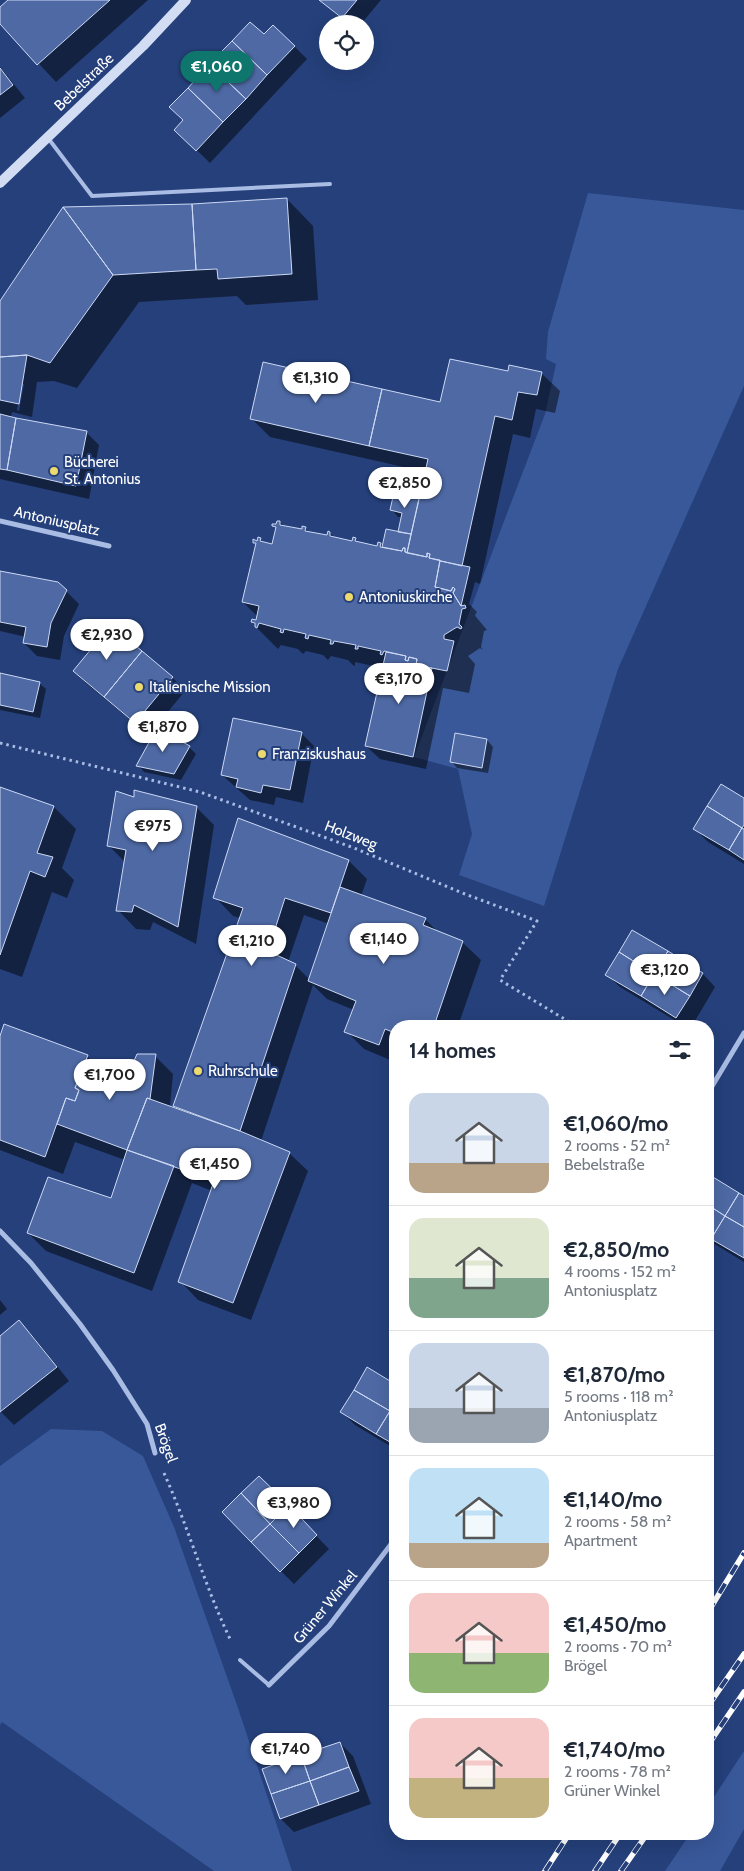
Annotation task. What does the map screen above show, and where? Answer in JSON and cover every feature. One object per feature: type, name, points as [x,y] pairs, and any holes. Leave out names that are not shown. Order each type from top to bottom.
[{"type":"street","name":"Bebelstraße","points":[[0,183],[143,46],[186,0]]},
{"type":"street","name":"Antoniusplatz","points":[[0,522],[109,546]]},
{"type":"street","points":[[714,1083],[744,1033]]},
{"type":"street","name":"Brögel","points":[[0,1231],[31,1263],[80,1324],[113,1370],[146,1424],[155,1453]]},
{"type":"street","name":"Grüner Winkel","points":[[269,1685],[329,1626],[389,1547]]},
{"type":"lane","points":[[48,138],[92,196],[330,184]]},
{"type":"lane","points":[[240,1660],[269,1685]]},
{"type":"path","name":"Holzweg","points":[[0,743],[200,792],[354,848],[465,894],[537,921],[500,980],[566,1020]]},
{"type":"path","name":"Brögel","points":[[155,1453],[190,1536],[218,1615],[240,1660]]},
{"type":"shaded area","points":[[588,193],[744,210],[744,386],[618,669],[544,906],[459,875],[472,834],[458,769],[414,757],[545,414],[556,364],[546,359],[548,332]]},
{"type":"shaded area","points":[[51,1429],[102,1431],[143,1456],[174,1527],[238,1708],[292,1871],[214,1871],[2,1722],[0,1725],[0,1466]]},
{"type":"shaded area","points":[[744,1751],[744,1829],[720,1871],[665,1871],[686,1840],[714,1840],[714,1797]]},
{"type":"building","points":[[8,0],[110,0],[37,65],[0,24],[0,7]]},
{"type":"building","points":[[319,0],[357,0],[344,15],[338,15]]},
{"type":"building","points":[[250,22],[264,34],[273,25],[295,46],[267,75],[232,41]]},
{"type":"building","points":[[232,41],[267,75],[246,99],[209,64]]},
{"type":"building","points":[[209,64],[246,99],[223,122],[188,88]]},
{"type":"building","points":[[0,68],[13,85],[0,95]]},
{"type":"building","points":[[188,88],[223,122],[196,151],[174,130],[183,120],[169,107]]},
{"type":"building","points":[[287,198],[292,274],[218,279],[217,269],[196,270],[192,204]]},
{"type":"building","points":[[192,204],[196,270],[113,275],[63,207]]},
{"type":"building","points":[[63,207],[113,275],[50,363],[27,355],[0,357],[0,301]]},
{"type":"building","points":[[27,355],[19,404],[0,400],[0,357]]},
{"type":"building","points":[[450,359],[508,371],[509,365],[542,372],[537,395],[518,392],[512,420],[495,416],[462,566],[429,558],[430,554],[427,553],[427,557],[407,553],[428,459],[369,446],[382,389],[440,402]]},
{"type":"building","points":[[263,362],[382,389],[369,446],[250,419]]},
{"type":"building","points":[[0,414],[16,418],[7,470],[0,469]]},
{"type":"building","points":[[16,418],[87,431],[76,486],[7,470]]},
{"type":"building","points":[[395,488],[420,494],[411,534],[398,532],[402,513],[390,510]]},
{"type":"building","name":"Antoniuskirche","points":[[277,521],[280,521],[280,525],[302,529],[302,526],[306,527],[305,531],[327,535],[328,531],[330,536],[352,541],[353,537],[356,538],[355,541],[377,546],[378,542],[381,543],[380,547],[402,551],[405,548],[405,552],[427,557],[427,553],[430,554],[429,558],[440,560],[435,587],[451,591],[453,587],[455,589],[453,593],[461,606],[465,605],[466,608],[462,609],[459,624],[462,627],[461,629],[457,627],[444,635],[444,639],[454,641],[447,671],[416,665],[417,659],[409,657],[408,661],[405,660],[406,656],[384,651],[382,655],[380,654],[381,651],[358,646],[358,649],[355,649],[356,645],[334,641],[333,644],[330,644],[331,640],[309,635],[308,639],[305,638],[306,634],[284,629],[283,633],[280,632],[281,629],[259,623],[257,628],[255,627],[255,623],[251,622],[252,619],[256,620],[259,606],[242,602],[256,543],[253,543],[253,539],[257,541],[258,537],[261,538],[260,541],[272,544],[276,527],[272,526],[272,524],[276,524]]},
{"type":"building","points":[[386,529],[411,534],[407,553],[405,548],[402,551],[382,547]]},
{"type":"building","points":[[440,561],[470,567],[461,606],[453,593],[455,589],[453,587],[451,591],[435,587]]},
{"type":"building","points":[[0,571],[58,582],[67,590],[51,623],[47,647],[23,643],[26,627],[0,622]]},
{"type":"building","points":[[111,625],[142,651],[104,697],[73,671]]},
{"type":"building","name":"Italienische Mission","points":[[142,651],[173,677],[135,723],[104,697]]},
{"type":"building","points":[[386,652],[406,656],[405,660],[408,661],[409,657],[417,659],[416,665],[432,668],[413,757],[365,746]]},
{"type":"building","points":[[0,673],[40,682],[33,712],[0,705]]},
{"type":"building","name":"Franziskushaus","points":[[233,718],[302,732],[290,790],[263,785],[261,793],[236,787],[238,779],[221,775]]},
{"type":"building","points":[[157,728],[190,746],[174,774],[136,766]]},
{"type":"building","points":[[455,733],[487,739],[482,768],[450,762]]},
{"type":"building","points":[[721,784],[744,798],[744,825],[742,828],[707,806]]},
{"type":"building","points":[[0,787],[54,806],[37,853],[53,857],[45,877],[30,871],[0,955]]},
{"type":"building","points":[[134,790],[197,806],[178,927],[134,905],[132,912],[116,911],[126,850],[107,846],[116,791],[134,797]]},
{"type":"building","points":[[707,806],[742,828],[729,850],[693,829]]},
{"type":"building","points":[[238,818],[349,860],[331,913],[285,898],[268,951],[296,964],[240,1131],[173,1106],[243,908],[213,898]]},
{"type":"building","points":[[742,828],[744,829],[744,860],[729,850]]},
{"type":"building","points":[[340,887],[426,918],[423,925],[463,941],[436,1020],[389,1020],[389,1031],[385,1029],[379,1045],[344,1032],[356,1001],[308,981]]},
{"type":"building","points":[[632,930],[668,951],[654,974],[619,952]]},
{"type":"building","points":[[668,951],[703,973],[690,996],[654,974]]},
{"type":"building","points":[[619,952],[654,974],[641,996],[605,975]]},
{"type":"building","points":[[654,974],[690,996],[676,1018],[641,996]]},
{"type":"building","points":[[4,1024],[88,1055],[75,1088],[79,1090],[75,1101],[66,1098],[45,1157],[0,1140],[0,1036]]},
{"type":"building","points":[[137,1054],[156,1054],[150,1099],[147,1098],[127,1150],[57,1124],[66,1098],[75,1101],[79,1090],[75,1088],[86,1060],[130,1070]]},
{"type":"building","points":[[147,1098],[240,1131],[290,1152],[233,1303],[178,1282],[214,1181],[127,1150]]},
{"type":"building","points":[[127,1150],[174,1166],[134,1273],[27,1233],[48,1177],[111,1198]]},
{"type":"building","points":[[714,1178],[739,1193],[725,1216],[714,1209]]},
{"type":"building","points":[[739,1193],[744,1196],[744,1227],[725,1216]]},
{"type":"building","points":[[714,1209],[725,1216],[714,1234]]},
{"type":"building","points":[[725,1216],[744,1227],[744,1258],[714,1241],[714,1234]]},
{"type":"building","points":[[19,1320],[57,1367],[0,1412],[0,1336]]},
{"type":"building","points":[[367,1367],[389,1380],[389,1410],[354,1390]]},
{"type":"building","points":[[354,1390],[389,1410],[376,1434],[340,1412]]},
{"type":"building","points":[[389,1413],[389,1442],[376,1434]]},
{"type":"building","points":[[259,1476],[289,1505],[270,1524],[241,1493]]},
{"type":"building","points":[[241,1493],[270,1524],[251,1542],[222,1512]]},
{"type":"building","points":[[289,1505],[317,1535],[299,1553],[270,1524]]},
{"type":"building","points":[[270,1524],[299,1553],[280,1572],[251,1542]]},
{"type":"building","points":[[340,1742],[349,1767],[310,1781],[301,1755]]},
{"type":"building","points":[[301,1755],[310,1781],[271,1794],[262,1769]]},
{"type":"building","points":[[349,1767],[359,1791],[319,1805],[310,1781]]},
{"type":"building","points":[[310,1781],[319,1805],[280,1819],[271,1794]]},
{"type":"railway","points":[[714,1602],[744,1553]]},
{"type":"railway","points":[[714,1697],[744,1654]]},
{"type":"railway","points":[[714,1736],[744,1692]]},
{"type":"railway","points":[[545,1871],[565,1840]]},
{"type":"railway","points":[[595,1871],[616,1840]]},
{"type":"railway","points":[[621,1871],[643,1840]]},
{"type":"place","name":"Bücherei St. Antonius","points":[[54,471]]},
{"type":"place","name":"Antoniuskirche","points":[[349,597]]},
{"type":"place","name":"Italienische Mission","points":[[139,687]]},
{"type":"place","name":"Franziskushaus","points":[[262,754]]},
{"type":"place","name":"Ruhrschule","points":[[198,1071]]}]
